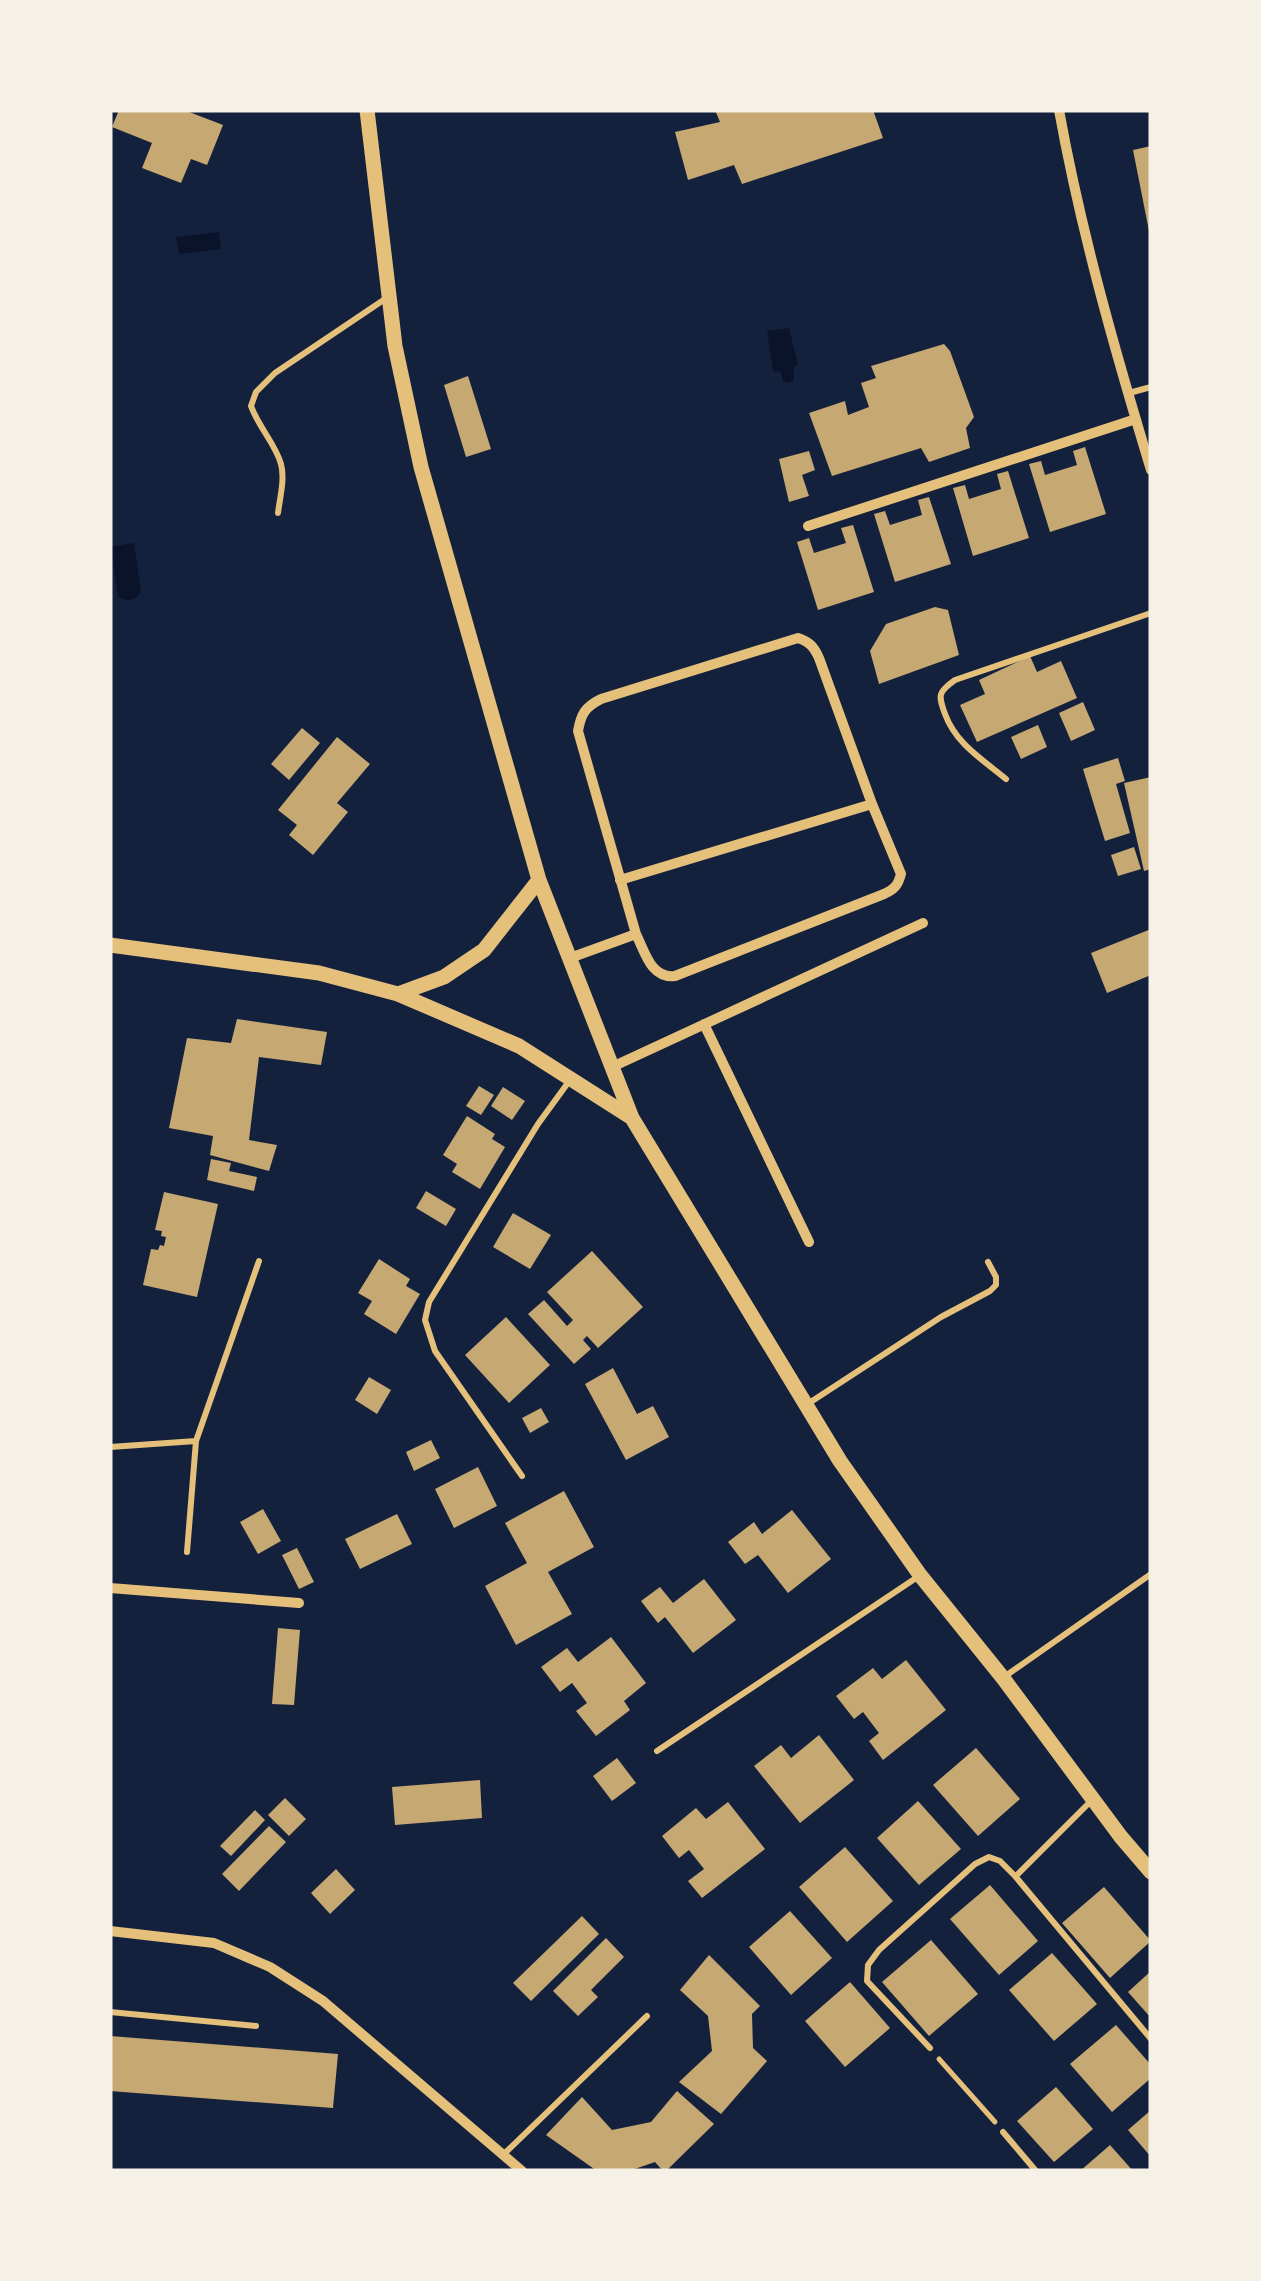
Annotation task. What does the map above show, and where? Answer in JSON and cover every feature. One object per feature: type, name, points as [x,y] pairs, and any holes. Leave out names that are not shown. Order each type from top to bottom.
[{"type":"street","points":[[367,110],[395,346],[421,467],[540,880],[632,1118],[804,1406],[920,1576],[1151,1872]]},
{"type":"street","points":[[1059,110],[1073,189],[1151,470]]},
{"type":"street","points":[[808,526],[1136,419]]},
{"type":"street","points":[[798,638],[808,641],[901,874],[899,883],[893,890],[666,977],[658,974],[636,934],[620,880],[578,731],[587,706],[798,638]]},
{"type":"street","points":[[620,880],[872,804]]},
{"type":"street","points":[[398,994],[444,976],[484,950],[540,880]]},
{"type":"street","points":[[612,1067],[923,922]]},
{"type":"street","points":[[570,958],[636,934]]},
{"type":"street","points":[[110,946],[318,973],[398,994],[519,1046],[632,1118]]},
{"type":"street","points":[[704,1024],[809,1242]]},
{"type":"street","points":[[110,1588],[299,1604]]},
{"type":"street","points":[[110,1931],[214,1943],[270,1967],[322,2001],[522,2171]]},
{"type":"lane","points":[[278,513],[280,462],[251,406],[256,392],[275,373],[388,296]]},
{"type":"lane","points":[[1128,393],[1151,387]]},
{"type":"lane","points":[[1006,779],[952,731],[940,698],[943,688],[955,680],[1151,614]]},
{"type":"lane","points":[[522,1476],[435,1350],[425,1320],[428,1302],[538,1124],[571,1079]]},
{"type":"lane","points":[[187,1552],[196,1441],[259,1261]]},
{"type":"lane","points":[[804,1406],[990,1291],[996,1277],[988,1262]]},
{"type":"lane","points":[[110,1446],[196,1441]]},
{"type":"lane","points":[[1002,1678],[1151,1574]]},
{"type":"lane","points":[[657,1751],[920,1576]]},
{"type":"lane","points":[[1015,1876],[1093,1800]]},
{"type":"lane","points":[[930,2048],[867,1981],[868,1965],[879,1950],[975,1864],[989,1857],[1000,1861],[1015,1876],[1151,2039]]},
{"type":"lane","points":[[110,2012],[256,2026]]},
{"type":"lane","points":[[504,2154],[647,2016]]},
{"type":"lane","points":[[1003,2132],[1036,2171]]},
{"type":"path","points":[[930,2048],[1003,2132]]},
{"type":"water","points":[[219,232],[221,249],[179,254],[176,237]]},
{"type":"water","points":[[789,328],[798,365],[794,367],[794,380],[788,383],[783,382],[780,371],[773,372],[767,331]]},
{"type":"water","points":[[134,543],[141,592],[128,600],[118,597],[111,547]]},
{"type":"building","points":[[119,110],[184,110],[223,125],[207,165],[191,159],[181,183],[142,168],[152,143],[112,127]]},
{"type":"building","points":[[715,110],[873,110],[883,138],[742,184],[734,165],[688,180],[675,132],[720,122]]},
{"type":"building","points":[[1151,146],[1151,231],[1149,231],[1133,150]]},
{"type":"building","points":[[944,344],[974,417],[966,428],[970,448],[929,462],[921,448],[832,476],[809,413],[845,401],[848,415],[869,407],[861,383],[876,378],[871,366]]},
{"type":"building","points":[[468,376],[491,449],[466,457],[444,385]]},
{"type":"building","points":[[1085,447],[1106,514],[1050,532],[1029,464],[1041,461],[1045,475],[1077,465],[1073,451]]},
{"type":"building","points":[[809,451],[815,470],[802,475],[809,496],[789,502],[779,459]]},
{"type":"building","points":[[1008,471],[1029,538],[973,556],[953,488],[965,485],[969,499],[1001,489],[997,474]]},
{"type":"building","points":[[929,497],[951,564],[895,582],[874,514],[885,511],[890,525],[922,515],[918,500]]},
{"type":"building","points":[[853,525],[874,592],[818,610],[797,542],[809,538],[814,553],[846,543],[841,528]]},
{"type":"building","points":[[935,607],[948,610],[959,655],[879,684],[870,651],[886,624]]},
{"type":"building","points":[[1030,656],[1037,672],[1061,661],[1077,698],[977,742],[960,705],[985,694],[979,680]]},
{"type":"building","points":[[1083,702],[1095,730],[1071,741],[1059,713]]},
{"type":"building","points":[[1038,725],[1047,747],[1021,759],[1011,737]]},
{"type":"building","points":[[302,728],[320,743],[289,780],[271,764]]},
{"type":"building","points":[[337,737],[370,764],[337,803],[348,812],[313,855],[289,835],[297,825],[278,810]]},
{"type":"building","points":[[1118,758],[1125,781],[1116,784],[1130,833],[1105,841],[1083,769]]},
{"type":"building","points":[[1151,777],[1151,869],[1144,871],[1124,783]]},
{"type":"building","points":[[1134,847],[1141,869],[1118,876],[1111,855]]},
{"type":"building","points":[[1151,929],[1151,975],[1107,993],[1091,953]]},
{"type":"building","points":[[237,1019],[327,1032],[321,1065],[259,1057],[249,1140],[277,1145],[269,1171],[210,1155],[213,1136],[169,1128],[187,1038],[231,1043]]},
{"type":"building","points":[[479,1086],[494,1095],[481,1115],[466,1106]]},
{"type":"building","points":[[503,1087],[525,1101],[512,1120],[491,1106]]},
{"type":"building","points":[[467,1116],[495,1134],[492,1139],[505,1147],[480,1189],[452,1172],[457,1164],[443,1155]]},
{"type":"building","points":[[211,1159],[231,1163],[229,1171],[257,1177],[254,1191],[207,1180]]},
{"type":"building","points":[[426,1191],[456,1209],[446,1226],[416,1208]]},
{"type":"building","points":[[164,1192],[218,1204],[197,1297],[143,1285],[151,1249],[164,1246],[166,1237],[155,1230]]},
{"type":"building","points":[[513,1213],[551,1235],[530,1269],[493,1247]]},
{"type":"building","points":[[592,1251],[643,1307],[598,1348],[587,1336],[583,1340],[591,1349],[574,1364],[528,1314],[544,1300],[567,1326],[573,1320],[547,1292]]},
{"type":"building","points":[[379,1259],[410,1279],[406,1286],[420,1294],[396,1334],[364,1314],[372,1301],[358,1293]]},
{"type":"building","points":[[506,1317],[550,1365],[509,1403],[465,1355]]},
{"type":"building","points":[[613,1368],[637,1414],[653,1406],[669,1437],[626,1460],[585,1384]]},
{"type":"building","points":[[369,1377],[391,1390],[377,1414],[355,1400]]},
{"type":"building","points":[[541,1408],[549,1422],[530,1433],[522,1418]]},
{"type":"building","points":[[431,1440],[440,1458],[414,1471],[406,1452]]},
{"type":"building","points":[[478,1467],[497,1506],[454,1528],[435,1489]]},
{"type":"building","points":[[564,1491],[594,1547],[548,1572],[572,1614],[516,1645],[485,1586],[527,1563],[505,1523]]},
{"type":"building","points":[[263,1509],[281,1541],[258,1554],[240,1522]]},
{"type":"building","points":[[792,1510],[831,1559],[788,1593],[758,1555],[745,1564],[728,1542],[754,1522],[762,1534]]},
{"type":"building","points":[[397,1514],[412,1544],[360,1569],[345,1539]]},
{"type":"building","points":[[297,1548],[314,1582],[299,1589],[282,1555]]},
{"type":"building","points":[[704,1579],[736,1620],[693,1653],[665,1617],[658,1623],[641,1601],[660,1587],[673,1603]]},
{"type":"building","points":[[278,1628],[300,1630],[294,1705],[272,1704]]},
{"type":"building","points":[[611,1637],[646,1683],[624,1701],[630,1710],[596,1736],[576,1711],[587,1703],[572,1683],[560,1692],[541,1667],[567,1648],[578,1662]]},
{"type":"building","points":[[906,1660],[946,1710],[883,1760],[869,1741],[879,1733],[863,1712],[854,1719],[836,1696],[873,1668],[882,1679]]},
{"type":"building","points":[[819,1735],[854,1780],[800,1823],[754,1766],[781,1745],[791,1758]]},
{"type":"building","points":[[976,1748],[1020,1799],[978,1836],[933,1785]]},
{"type":"building","points":[[617,1758],[636,1783],[612,1801],[593,1776]]},
{"type":"building","points":[[480,1780],[482,1818],[395,1825],[392,1787]]},
{"type":"building","points":[[285,1798],[306,1819],[289,1836],[268,1815]]},
{"type":"building","points":[[918,1801],[961,1849],[919,1885],[877,1838]]},
{"type":"building","points":[[728,1802],[765,1849],[702,1898],[688,1881],[704,1869],[689,1850],[679,1858],[662,1836],[696,1808],[706,1819]]},
{"type":"building","points":[[255,1810],[265,1820],[231,1856],[220,1846]]},
{"type":"building","points":[[269,1826],[286,1842],[239,1891],[222,1874]]},
{"type":"building","points":[[845,1847],[893,1901],[847,1942],[799,1887]]},
{"type":"building","points":[[336,1869],[355,1890],[330,1914],[311,1893]]},
{"type":"building","points":[[990,1885],[1038,1941],[999,1975],[950,1919]]},
{"type":"building","points":[[1104,1887],[1151,1941],[1110,1978],[1062,1923]]},
{"type":"building","points":[[790,1911],[832,1958],[791,1995],[749,1947]]},
{"type":"building","points":[[582,1916],[599,1934],[531,2001],[513,1983]]},
{"type":"building","points":[[606,1938],[624,1957],[591,1990],[598,1997],[578,2016],[553,1991]]},
{"type":"building","points":[[931,1940],[978,1994],[929,2036],[882,1982]]},
{"type":"building","points":[[1052,1953],[1097,2004],[1054,2041],[1009,1990]]},
{"type":"building","points":[[709,1955],[760,2006],[752,2014],[753,2048],[767,2061],[721,2114],[679,2082],[712,2051],[708,2016],[680,1990]]},
{"type":"building","points":[[1151,1971],[1151,2018],[1128,1992]]},
{"type":"building","points":[[850,1982],[890,2028],[845,2067],[805,2021]]},
{"type":"building","points":[[1116,2025],[1151,2065],[1151,2078],[1112,2112],[1070,2064]]},
{"type":"building","points":[[110,2036],[338,2054],[333,2108],[110,2091]]},
{"type":"building","points":[[1056,2087],[1093,2129],[1054,2162],[1017,2121]]},
{"type":"building","points":[[677,2091],[714,2124],[666,2171],[655,2162],[629,2171],[597,2171],[546,2135],[582,2097],[612,2130],[651,2122]]},
{"type":"building","points":[[1151,2110],[1151,2157],[1128,2130]]},
{"type":"building","points":[[1110,2145],[1133,2171],[1080,2171]]}]
